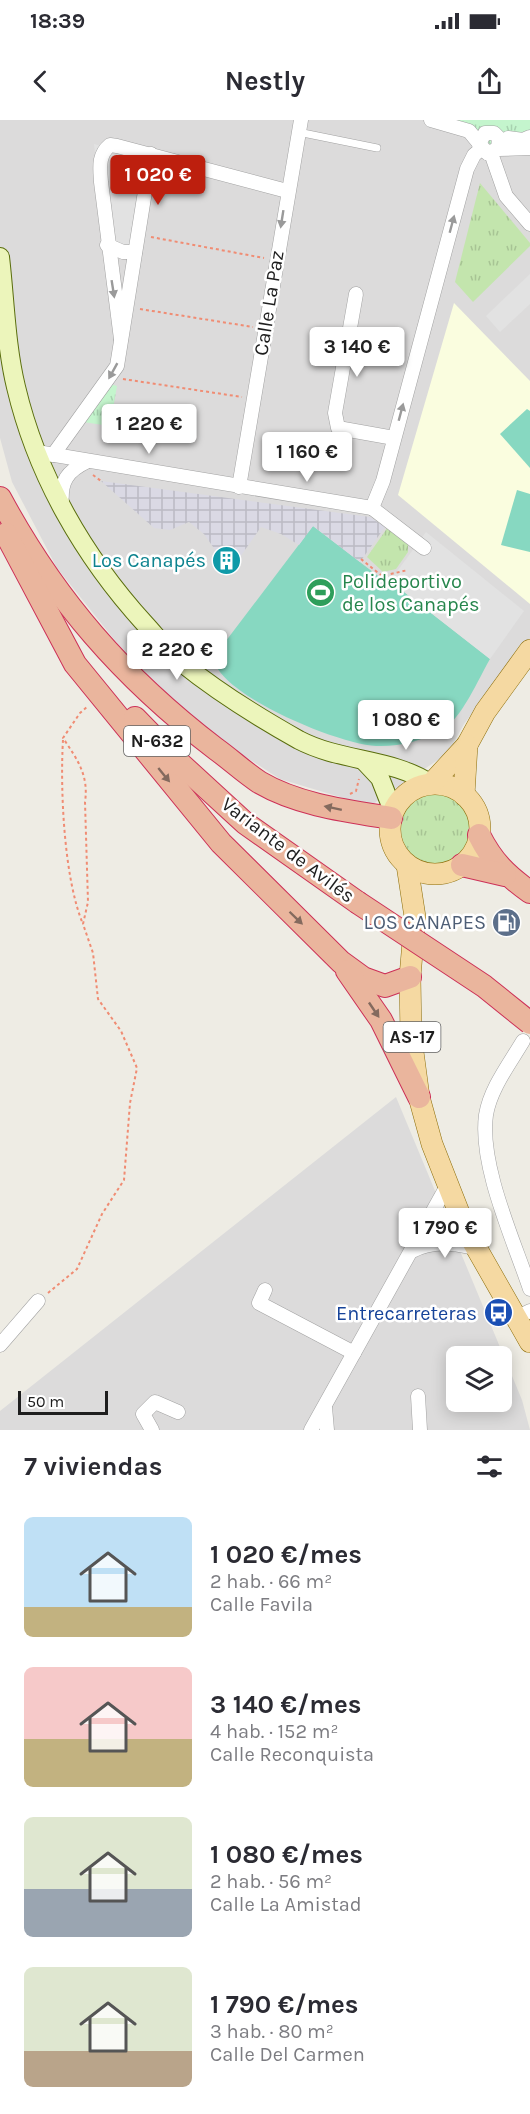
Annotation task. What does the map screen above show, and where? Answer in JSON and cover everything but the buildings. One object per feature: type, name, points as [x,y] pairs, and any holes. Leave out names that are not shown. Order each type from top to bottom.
[{"type":"highway","points":[[0,498],[30,552],[80,622],[184,725],[260,782],[307,802],[392,814]]},
{"type":"highway","points":[[3,528],[75,664],[221,843],[342,962],[363,978],[386,986],[410,977]]},
{"type":"highway","name":"Variante de Avilés","points":[[3,528],[95,670],[174,758],[245,823],[357,902],[484,986],[526,1032]]},
{"type":"highway","points":[[480,836],[490,858],[505,875],[530,892]]},
{"type":"highway","points":[[453,869],[505,875]]},
{"type":"highway","points":[[342,962],[381,1020],[419,1097]]},
{"type":"main road","points":[[0,257],[16,386],[45,453],[62,510],[87,554],[118,595],[180,661],[245,710],[304,742],[365,762],[393,765],[416,774],[431,784]]},
{"type":"main road","points":[[431,784],[467,745],[485,712],[530,650]]},
{"type":"main road","points":[[464,795],[467,745]]},
{"type":"main road","points":[[365,762],[380,778],[392,814]]},
{"type":"main road","points":[[392,814],[401,798],[414,789],[431,784],[452,787],[464,795],[473,806],[479,819],[480,836]]},
{"type":"main road","name":"AS-17","points":[[392,814],[392,845],[407,865],[415,917],[410,977],[411,1037],[419,1097],[447,1186],[475,1248],[523,1314],[530,1342]]},
{"type":"main road","name":"AS-17","points":[[415,917],[453,869],[473,854],[480,836]]},
{"type":"main road","points":[[407,865],[420,872],[453,869]]},
{"type":"street","points":[[431,120],[469,131],[489,146],[530,148]]},
{"type":"street","name":"Calle La Paz","points":[[239,487],[299,126]]},
{"type":"street","points":[[372,508],[383,481],[467,169],[474,155],[489,146],[530,137]]},
{"type":"street","points":[[121,339],[107,245],[100,162],[103,150],[110,145],[151,154],[287,191]]},
{"type":"street","points":[[489,146],[506,196],[530,224]]},
{"type":"street","points":[[151,154],[117,366],[45,453],[372,508],[424,548]]},
{"type":"street","points":[[107,245],[123,252],[135,252]]},
{"type":"street","points":[[356,294],[335,413],[338,428],[394,438]]},
{"type":"street","points":[[62,510],[60,489],[64,478],[76,467],[88,461]]},
{"type":"street","points":[[526,1032],[498,1085],[486,1114],[487,1146],[498,1198],[530,1288]]},
{"type":"street","points":[[311,1430],[447,1186]]},
{"type":"street","points":[[412,1251],[424,1245],[452,1242],[475,1248]]},
{"type":"street","points":[[265,1290],[259,1303],[354,1353]]},
{"type":"street","points":[[0,1345],[38,1301]]},
{"type":"street","points":[[417,1396],[420,1430]]},
{"type":"street","points":[[152,1430],[143,1414],[155,1402],[178,1412]]},
{"type":"street","points":[[324,1407],[327,1430]]},
{"type":"lane","points":[[299,126],[377,148]]},
{"type":"path","points":[[138,235],[275,260]]},
{"type":"path","points":[[127,307],[264,328]]},
{"type":"path","points":[[110,377],[253,398]]},
{"type":"path","points":[[361,559],[382,576],[408,570]]},
{"type":"path","points":[[38,1301],[77,1269],[102,1214],[124,1180],[136,1068],[121,1031],[98,999],[93,953],[74,904],[66,846],[63,738],[80,713],[88,706]]},
{"type":"path","points":[[63,738],[84,771],[88,786],[86,802],[88,902],[83,924]]},
{"type":"path","points":[[348,795],[356,791],[365,762]]},
{"type":"shaded area","points":[[0,120],[530,120],[530,670],[509,664],[464,724],[448,753],[370,806],[280,779],[241,754],[180,707],[117,643],[57,568],[12,482],[0,438]]},
{"type":"shaded area","points":[[94,144],[156,162],[139,257],[106,252]]},
{"type":"shaded area","points":[[530,274],[530,304],[500,332],[486,316]]},
{"type":"shaded area","points":[[454,303],[530,381],[530,604],[398,495]]},
{"type":"shaded area","points":[[101,481],[370,517],[385,527],[360,562],[313,526],[299,545],[281,534],[261,527],[240,557],[220,557],[204,534],[189,522],[170,530],[154,528]]},
{"type":"shaded area","points":[[426,532],[524,611],[490,659],[390,581]]},
{"type":"shaded area","points":[[396,1097],[500,1346],[446,1346],[446,1412],[512,1412],[512,1376],[522,1400],[530,1430],[0,1430],[0,1411]]},
{"type":"green space","points":[[429,120],[530,120],[530,148],[498,149],[469,131]]},
{"type":"green space","points":[[480,183],[530,243],[530,246],[473,302],[455,282]]},
{"type":"green space","points":[[110,384],[117,386],[110,426],[83,422]]},
{"type":"green space","points":[[527,409],[530,411],[530,468],[500,434]]},
{"type":"green space","points":[[517,490],[530,494],[530,552],[501,545]]},
{"type":"green space","points":[[313,526],[382,579],[390,581],[490,659],[463,708],[442,730],[401,744],[376,746],[359,743],[336,737],[283,715],[236,688],[220,673],[213,658]]},
{"type":"green space","points":[[388,527],[408,543],[408,552],[396,569],[383,572],[367,557]]},
{"type":"green space","points":[[436,794],[449,797],[461,804],[468,816],[471,829],[468,842],[461,854],[449,861],[436,864],[423,861],[411,854],[404,842],[401,829],[404,816],[411,804],[423,797]]},
{"type":"place","name":"Los Canapés","points":[[227,560]]},
{"type":"place","name":"Polideportivo de los Canapés","points":[[321,593]]},
{"type":"place","name":"LOS CANAPES","points":[[507,922]]},
{"type":"place","name":"Entrecarreteras","points":[[498,1313]]}]
